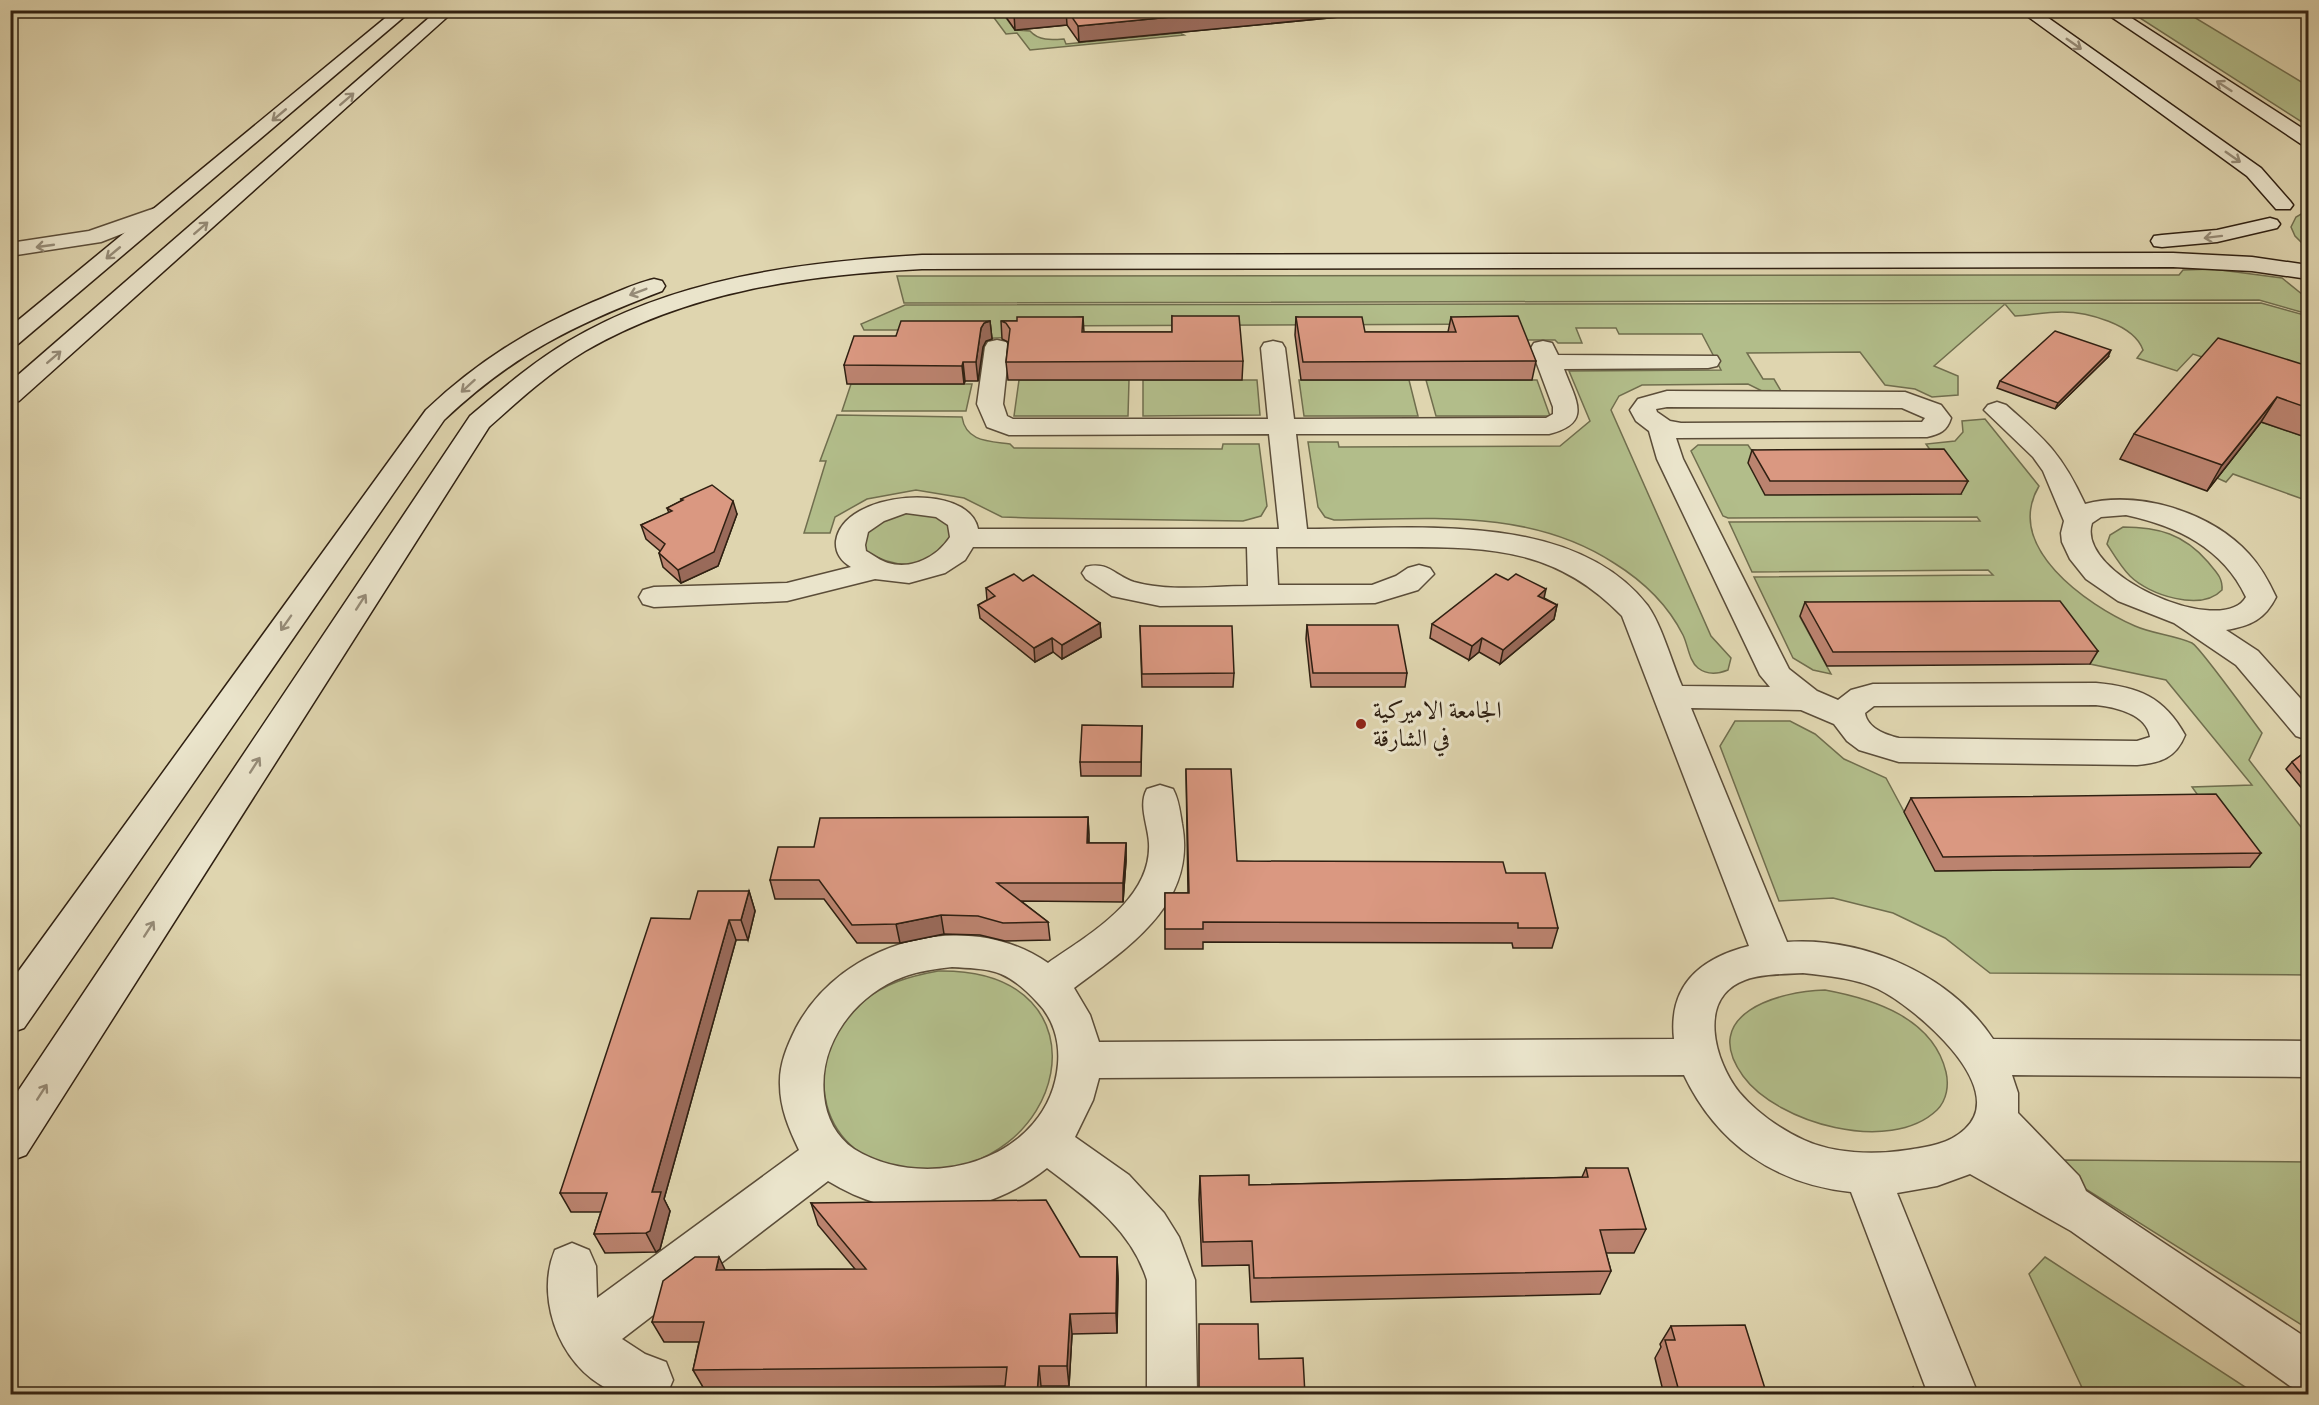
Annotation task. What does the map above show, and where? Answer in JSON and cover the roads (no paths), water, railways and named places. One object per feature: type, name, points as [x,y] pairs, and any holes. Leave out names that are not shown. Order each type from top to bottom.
[{"type":"street","points":[[10,339],[405,10]]},
{"type":"street","points":[[10,396],[448,10]]},
{"type":"street","points":[[2026,10],[2254,172],[2308,262]]},
{"type":"street","points":[[2108,10],[2308,140]]},
{"type":"street","points":[[10,250],[93,237],[161,212]]},
{"type":"street","points":[[10,1016],[435,415],[479,375],[532,340],[590,310],[653,286],[719,267],[787,254],[855,246],[922,243],[2151,241],[2217,236],[2285,224]]},
{"type":"street","points":[[10,1141],[479,422],[513,389],[553,359],[598,333],[648,311],[755,279],[811,269],[922,262],[2173,260],[2252,264],[2308,272]]},
{"type":"street","points":[[997,347],[990,404],[996,421],[1010,427],[1549,426],[1560,422],[1566,415],[1566,408],[1546,355],[1708,361]]},
{"type":"street","points":[[1273,348],[1294,538]]},
{"type":"street","points":[[1668,399],[1905,400],[1932,410],[1938,418],[1936,425],[1927,429],[1913,430],[1681,431],[1662,428],[1652,423],[1643,410],[1647,404],[1668,399]]},
{"type":"street","points":[[1997,410],[2049,461],[2126,507]]},
{"type":"street","points":[[2047,421],[2042,440],[2049,461],[2078,520]]},
{"type":"street","points":[[1662,428],[1662,437],[1670,459],[1768,662],[1788,688],[1805,699],[1847,716],[1853,727],[1865,738],[1881,746],[1899,750],[2137,753],[2155,752],[2165,745],[2168,735],[2163,723],[2151,711],[2133,701],[2114,695],[1873,695],[1858,698],[1849,706],[1847,716]]},
{"type":"street","points":[[654,597],[787,592],[874,570],[907,573],[940,565],[958,552],[966,538],[964,526],[957,516],[943,509],[915,505],[886,509],[863,521],[850,538],[853,556],[874,570]]},
{"type":"street","points":[[2126,507],[2152,511],[2178,520],[2210,536],[2236,556],[2253,576],[2261,597],[2254,610],[2236,618],[2212,620],[2183,616],[2154,607],[2122,591],[2097,573],[2080,553],[2074,536],[2078,520],[2088,512],[2126,507]]},
{"type":"street","points":[[966,538],[1500,540],[1533,547],[1565,558],[1610,585],[1636,612],[1774,959]]},
{"type":"street","points":[[1261,538],[1263,596]]},
{"type":"street","points":[[1097,573],[1123,589],[1160,597],[1375,594],[1407,584],[1419,574]]},
{"type":"street","points":[[2183,616],[2247,658],[2308,728]]},
{"type":"street","points":[[2236,618],[2236,627],[2247,658]]},
{"type":"street","points":[[1671,697],[1805,699]]},
{"type":"street","points":[[1048,985],[1129,923],[1152,894],[1164,872],[1167,854],[1160,798]]},
{"type":"street","points":[[952,951],[987,954],[1021,965],[1048,985],[1062,1000],[1072,1018],[1078,1038],[1080,1060],[1071,1102],[1060,1122],[1045,1141],[1013,1167],[975,1185],[934,1193],[893,1190],[856,1177],[827,1155],[807,1124],[800,1089],[805,1053],[821,1020],[847,991],[878,970],[914,956],[952,951]]},
{"type":"street","points":[[1803,957],[1836,960],[1869,968],[1902,982],[1934,1003],[1960,1027],[1983,1057],[1993,1077],[1997,1100],[1983,1136],[1940,1165],[1905,1172],[1866,1172],[1835,1169],[1804,1161],[1773,1147],[1746,1128],[1724,1106],[1708,1082],[1692,1031],[1695,1008],[1705,987],[1722,972],[1746,963],[1774,959],[1803,957]]},
{"type":"street","points":[[1080,1060],[1699,1057]]},
{"type":"street","points":[[1983,1057],[2308,1059]]},
{"type":"street","points":[[1983,1136],[2087,1216],[2308,1368]]},
{"type":"street","points":[[1045,1141],[1113,1190],[1132,1208],[1149,1229],[1162,1253],[1171,1280],[1172,1395]]},
{"type":"street","points":[[585,1336],[827,1155]]},
{"type":"street","points":[[1866,1172],[1953,1395]]},
{"type":"street","points":[[572,1266],[572,1299],[575,1315],[585,1336],[601,1356],[622,1371],[648,1380]]},
{"type":"place","name":"الجامعة الاميركية في الشارقة","points":[[1361,724]]}]
